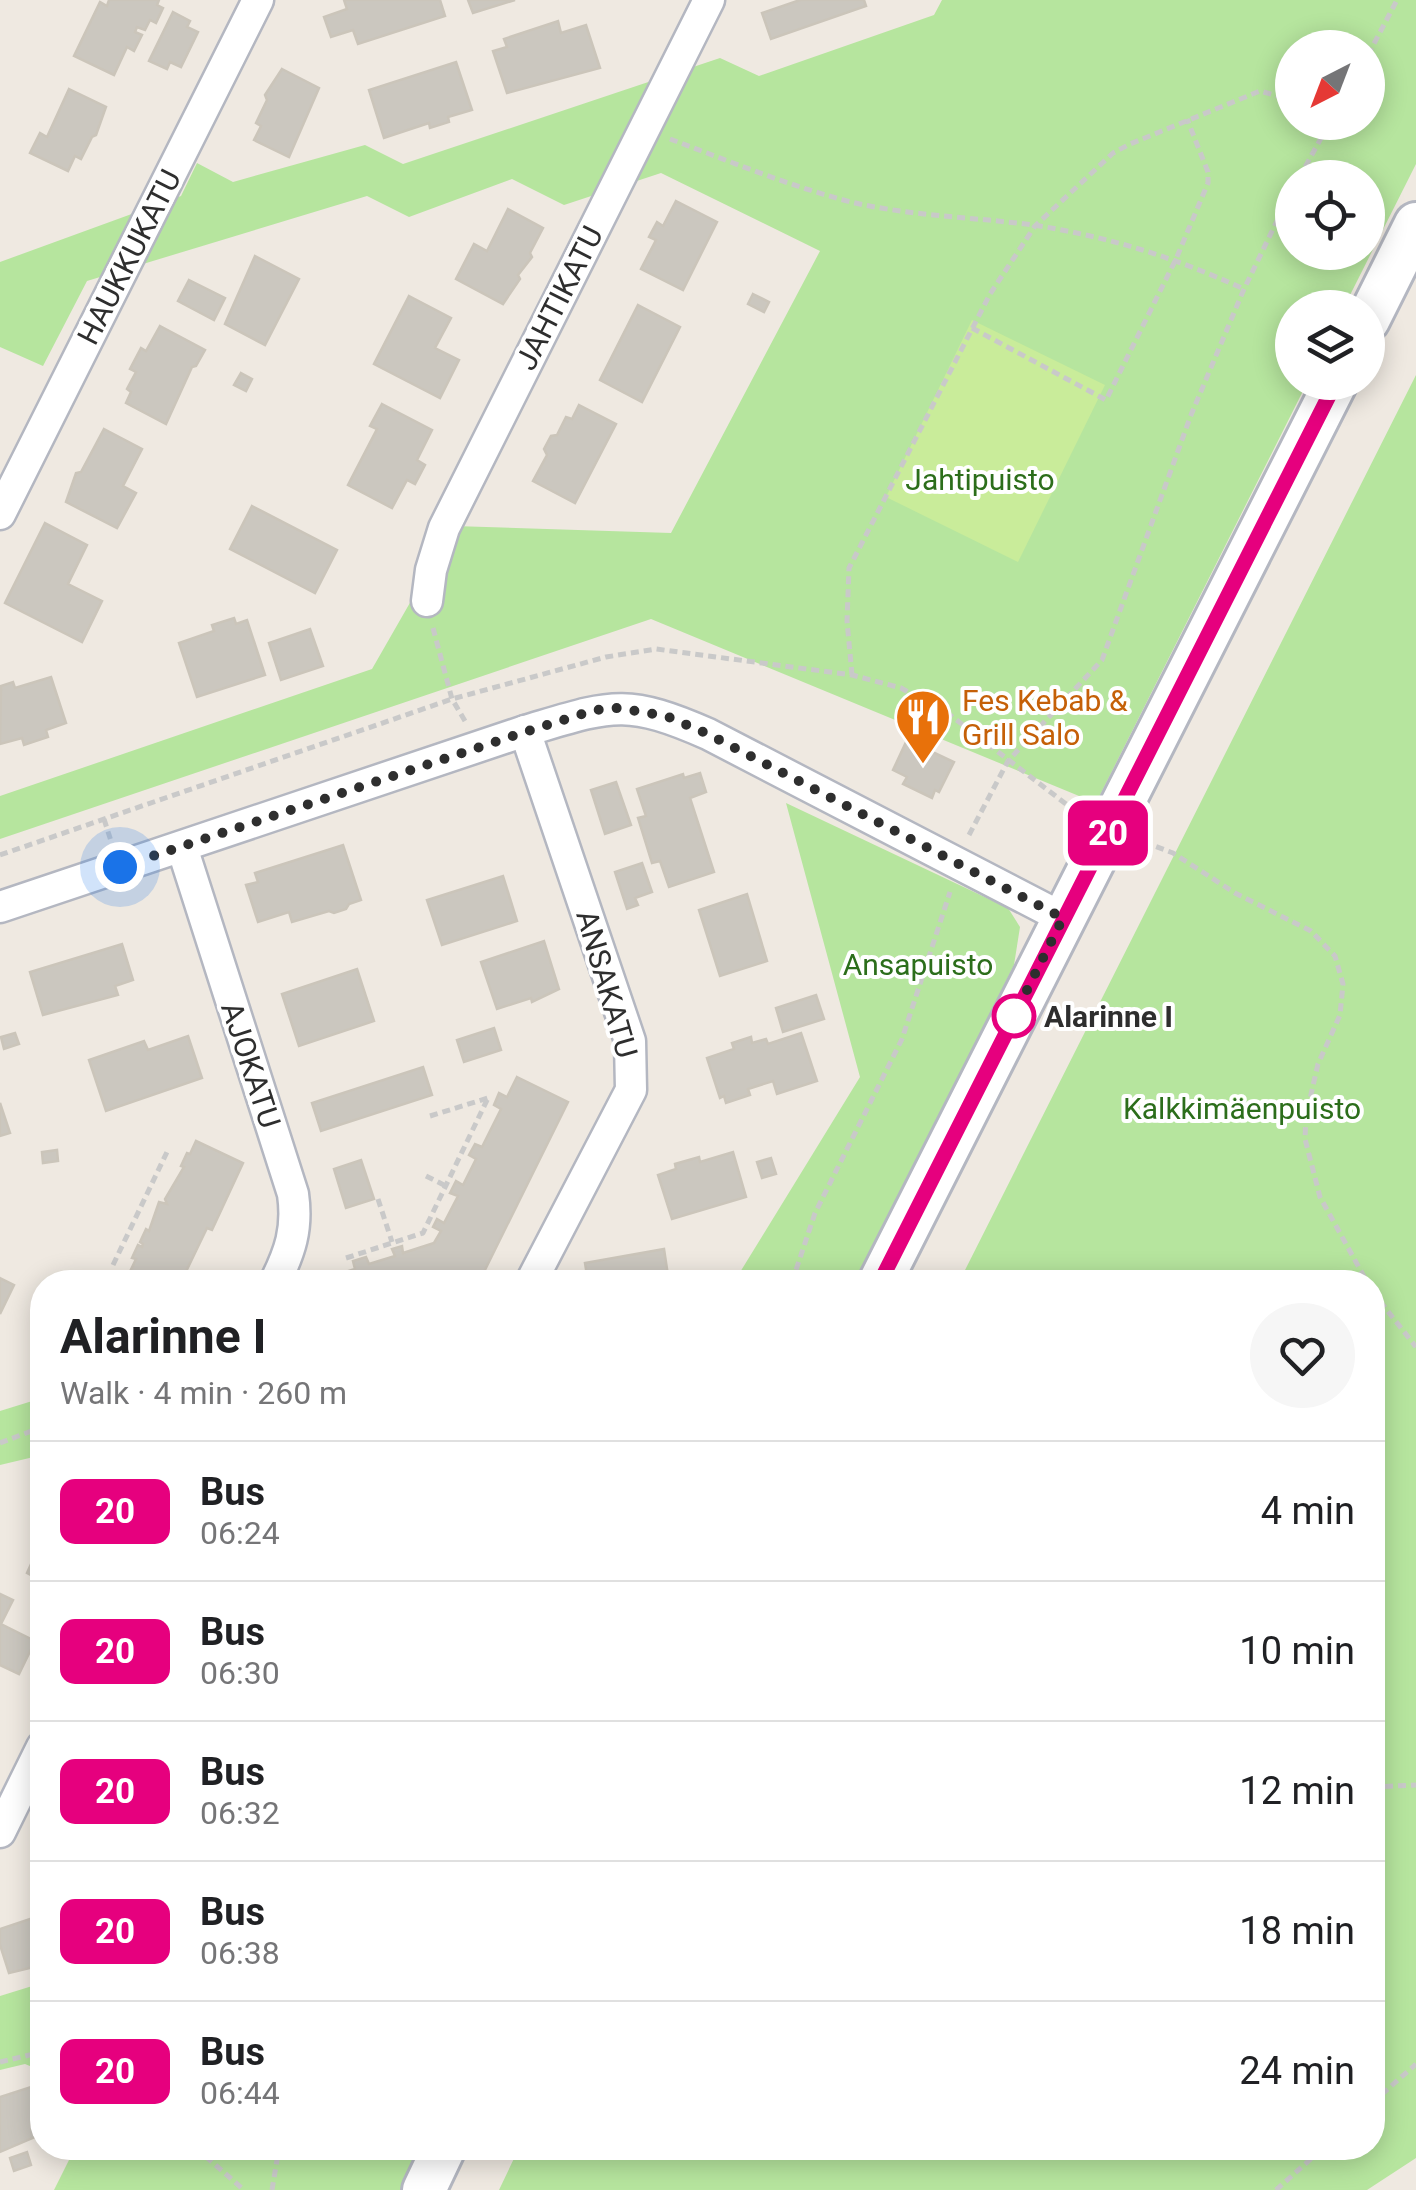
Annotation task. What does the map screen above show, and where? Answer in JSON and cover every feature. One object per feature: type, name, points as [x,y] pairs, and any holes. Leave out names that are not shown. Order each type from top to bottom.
[{"type":"street","name":"HAUKKUKATU","points":[[0,514],[258,0]]},
{"type":"street","name":"JAHTIKATU","points":[[427,601],[431,570],[444,528],[709,0]]},
{"type":"street","points":[[1383,290],[1416,224]]},
{"type":"street","points":[[886,1270],[1327,400]]},
{"type":"street","points":[[0,907],[595,710],[642,709],[666,716],[1063,918]]},
{"type":"street","name":"ANSAKATU","points":[[525,732],[630,1041],[633,1066],[631,1090],[537,1270]]},
{"type":"street","name":"AJOKATU","points":[[182,847],[293,1194],[297,1219],[292,1248],[281,1270]]},
{"type":"street","points":[[0,1832],[30,1771]]},
{"type":"street","points":[[424,2190],[438,2160]]},
{"type":"path","points":[[1381,30],[1397,0]]},
{"type":"path","points":[[852,674],[846,621],[849,568],[990,294],[1035,226],[1113,153],[1260,90],[1275,95]]},
{"type":"path","points":[[972,328],[1106,400],[1208,183],[1208,172],[1187,119]]},
{"type":"path","points":[[644,129],[797,186],[852,202],[1035,226],[1138,246],[1244,288]]},
{"type":"path","points":[[796,1270],[815,1213],[902,1040],[943,920],[958,862],[980,810],[1008,761],[1102,660],[1178,450],[1244,288],[1275,225]]},
{"type":"path","points":[[427,601],[452,700]]},
{"type":"path","points":[[1110,828],[1173,853],[1235,893],[1311,931],[1335,956],[1343,984],[1340,1016],[1318,1064],[1305,1139],[1320,1197],[1360,1270]]},
{"type":"path","points":[[346,1258],[423,1233],[488,1098],[430,1116]]},
{"type":"path","points":[[113,1264],[168,1152]]},
{"type":"path","points":[[426,1176],[446,1186]]},
{"type":"path","points":[[378,1199],[392,1242]]},
{"type":"path","points":[[1385,1308],[1416,1347]]},
{"type":"path","points":[[0,1443],[30,1432]]},
{"type":"path","points":[[1385,1786],[1416,1785]]},
{"type":"path","points":[[0,2062],[30,2055]]},
{"type":"path","points":[[1385,2091],[1416,2064]]},
{"type":"path","points":[[210,2160],[244,2190]]},
{"type":"path","points":[[272,2190],[277,2160]]},
{"type":"path","points":[[1276,2190],[1310,2160]]},
{"type":"green space","name":"Jahtipuisto","points":[[942,0],[1416,0],[1416,164],[1385,226],[1385,160],[1275,160],[1275,270],[1363,270],[1353,290],[1275,290],[1275,400],[1298,400],[1096,803],[651,619],[0,839],[0,796],[372,669],[454,526],[671,533],[820,251],[661,173],[564,205],[512,179],[409,217],[367,196],[87,281],[43,366],[0,347],[0,262],[181,196],[197,163],[233,182],[365,145],[403,164],[720,58],[759,76],[934,15]]},
{"type":"green space","points":[[972,320],[1105,385],[1018,562],[886,497]]},
{"type":"green space","name":"Kalkkimäenpuisto","points":[[1416,375],[1416,2158],[1367,2190],[499,2190],[513,2160],[1385,2160],[1385,1270],[965,1270]]},
{"type":"green space","name":"Ansapuisto","points":[[786,803],[1008,908],[1020,927],[1014,965],[865,1270],[741,1270],[860,1077]]},
{"type":"green space","points":[[30,1402],[30,1458],[0,1465],[0,1411]]},
{"type":"green space","points":[[30,1987],[30,2066],[0,2070],[0,1996]]},
{"type":"green space","points":[[69,2160],[415,2160],[400,2190],[54,2190]]},
{"type":"building","points":[[109,0],[159,0],[157,5],[163,8],[156,23],[150,20],[145,30],[137,27],[135,32],[142,35],[134,51],[127,47],[114,75],[74,56],[100,2],[107,6]]},
{"type":"building","points":[[344,0],[440,0],[445,16],[358,44],[353,30],[331,37],[324,17],[347,9]]},
{"type":"building","points":[[468,0],[515,0],[473,13]]},
{"type":"building","points":[[800,0],[864,0],[866,6],[771,39],[762,13]]},
{"type":"building","points":[[173,12],[190,21],[187,27],[198,32],[181,67],[170,62],[167,69],[149,61]]},
{"type":"building","points":[[558,21],[561,33],[586,25],[600,68],[507,93],[493,51],[507,47],[504,39]]},
{"type":"building","points":[[456,62],[472,110],[448,117],[449,122],[430,128],[429,123],[384,138],[369,90]]},
{"type":"building","points":[[282,69],[319,88],[289,157],[254,140],[261,126],[256,123],[267,100],[265,95]]},
{"type":"building","points":[[69,89],[106,107],[96,135],[81,159],[75,156],[68,171],[30,153],[40,133],[47,137]]},
{"type":"building","points":[[676,201],[717,222],[683,290],[641,269],[656,240],[649,237],[657,222],[663,226]]},
{"type":"building","points":[[508,209],[543,228],[530,253],[532,257],[503,304],[456,279],[474,244],[487,251]]},
{"type":"building","points":[[255,256],[299,279],[265,345],[225,324]]},
{"type":"building","points":[[189,280],[225,298],[214,320],[178,301]]},
{"type":"building","points":[[753,294],[769,302],[764,312],[748,304]]},
{"type":"building","points":[[409,296],[451,318],[435,348],[459,360],[440,398],[374,364]]},
{"type":"building","points":[[638,305],[680,327],[642,402],[600,380]]},
{"type":"building","points":[[160,326],[205,350],[192,367],[166,424],[126,403],[131,392],[127,389],[136,372],[130,369]]},
{"type":"building","points":[[241,373],[252,379],[246,391],[234,385]]},
{"type":"building","points":[[382,404],[432,430],[417,460],[425,465],[415,484],[407,480],[392,508],[348,485],[377,429],[370,426]]},
{"type":"building","points":[[579,405],[616,424],[575,503],[533,481],[547,455],[544,449],[551,436],[557,435],[566,417],[572,419]]},
{"type":"building","points":[[104,429],[142,449],[123,486],[136,493],[117,528],[66,502],[76,473],[81,472]]},
{"type":"building","points":[[252,506],[337,550],[315,593],[230,549]]},
{"type":"building","points":[[45,523],[87,545],[68,584],[102,601],[82,642],[5,603]]},
{"type":"building","points":[[234,618],[236,624],[247,620],[265,675],[197,697],[179,643],[214,631],[212,625]]},
{"type":"building","points":[[310,629],[323,666],[281,680],[269,643]]},
{"type":"building","points":[[51,677],[66,723],[46,730],[48,737],[24,745],[22,738],[0,744],[1,686],[13,682],[15,688]]},
{"type":"building","name":"Fes Kebab & Grill Salo","points":[[907,740],[954,762],[932,798],[903,784],[907,777],[893,770]]},
{"type":"building","points":[[700,773],[706,792],[690,798],[714,872],[669,887],[660,861],[652,863],[638,818],[646,816],[637,789],[683,774],[684,778]]},
{"type":"building","points":[[616,782],[631,825],[605,834],[591,790]]},
{"type":"building","points":[[343,845],[361,900],[334,913],[329,911],[292,922],[289,912],[258,922],[246,885],[258,882],[255,873]]},
{"type":"building","points":[[642,863],[652,892],[635,898],[638,905],[627,909],[615,872]]},
{"type":"building","points":[[503,876],[517,921],[442,945],[427,900]]},
{"type":"building","points":[[747,894],[767,961],[720,976],[699,910]]},
{"type":"building","points":[[544,941],[559,989],[532,1002],[531,998],[497,1009],[481,962]]},
{"type":"building","points":[[122,944],[133,980],[115,986],[118,995],[43,1015],[30,972]]},
{"type":"building","points":[[357,969],[374,1021],[299,1046],[282,994]]},
{"type":"building","points":[[816,995],[824,1019],[783,1032],[776,1008]]},
{"type":"building","points":[[494,1028],[501,1050],[464,1062],[457,1040]]},
{"type":"building","points":[[15,1033],[19,1044],[4,1049],[1,1037]]},
{"type":"building","points":[[801,1033],[817,1081],[777,1094],[773,1081],[748,1089],[750,1095],[726,1103],[724,1096],[720,1098],[707,1058],[734,1049],[732,1043],[751,1037],[752,1043],[766,1039],[768,1044]]},
{"type":"building","points":[[188,1036],[202,1078],[106,1111],[89,1060],[144,1041],[148,1050]]},
{"type":"building","points":[[423,1067],[432,1095],[321,1131],[312,1103]]},
{"type":"building","points":[[517,1077],[568,1102],[485,1270],[352,1270],[355,1269],[353,1261],[366,1257],[369,1264],[395,1256],[392,1249],[402,1246],[403,1253],[434,1243],[441,1231],[433,1227],[437,1219],[444,1223],[458,1196],[450,1193],[456,1181],[463,1185],[476,1159],[469,1155],[475,1144],[482,1147],[501,1109],[494,1105],[499,1093],[507,1097]]},
{"type":"building","points":[[0,1103],[10,1133],[0,1136]]},
{"type":"building","points":[[196,1141],[243,1163],[212,1230],[207,1228],[187,1270],[131,1270],[136,1259],[132,1258],[138,1245],[142,1247],[140,1242],[146,1229],[149,1231],[159,1202],[167,1204],[165,1199],[184,1167],[181,1166],[187,1153]]},
{"type":"building","points":[[57,1150],[58,1161],[43,1163],[42,1152]]},
{"type":"building","points":[[733,1152],[746,1197],[672,1219],[658,1175],[676,1169],[675,1164],[699,1157],[700,1162]]},
{"type":"building","points":[[771,1158],[776,1174],[762,1178],[757,1162]]},
{"type":"building","points":[[361,1160],[374,1199],[346,1208],[334,1169]]},
{"type":"building","points":[[664,1249],[667,1270],[586,1270],[585,1263]]},
{"type":"building","points":[[0,1278],[14,1285],[0,1314]]},
{"type":"building","points":[[0,1594],[13,1600],[1,1624],[30,1638],[30,1651],[19,1674],[0,1665]]},
{"type":"building","points":[[30,1919],[30,1968],[9,1973],[0,1945],[0,1929]]},
{"type":"building","points":[[30,2087],[30,2139],[0,2152],[0,2097]]},
{"type":"building","points":[[27,2152],[31,2165],[14,2171],[10,2158]]},
{"type":"bus line","name":"20","points":[[886,1270],[1327,400]]},
{"type":"place","name":"Fes Kebab & Grill Salo","points":[[923,766]]},
{"type":"place","name":"Alarinne I","points":[[1014,1016]]},
{"type":"route","points":[[120,867],[595,710],[642,709],[708,734],[1063,918],[1014,1016]]}]
